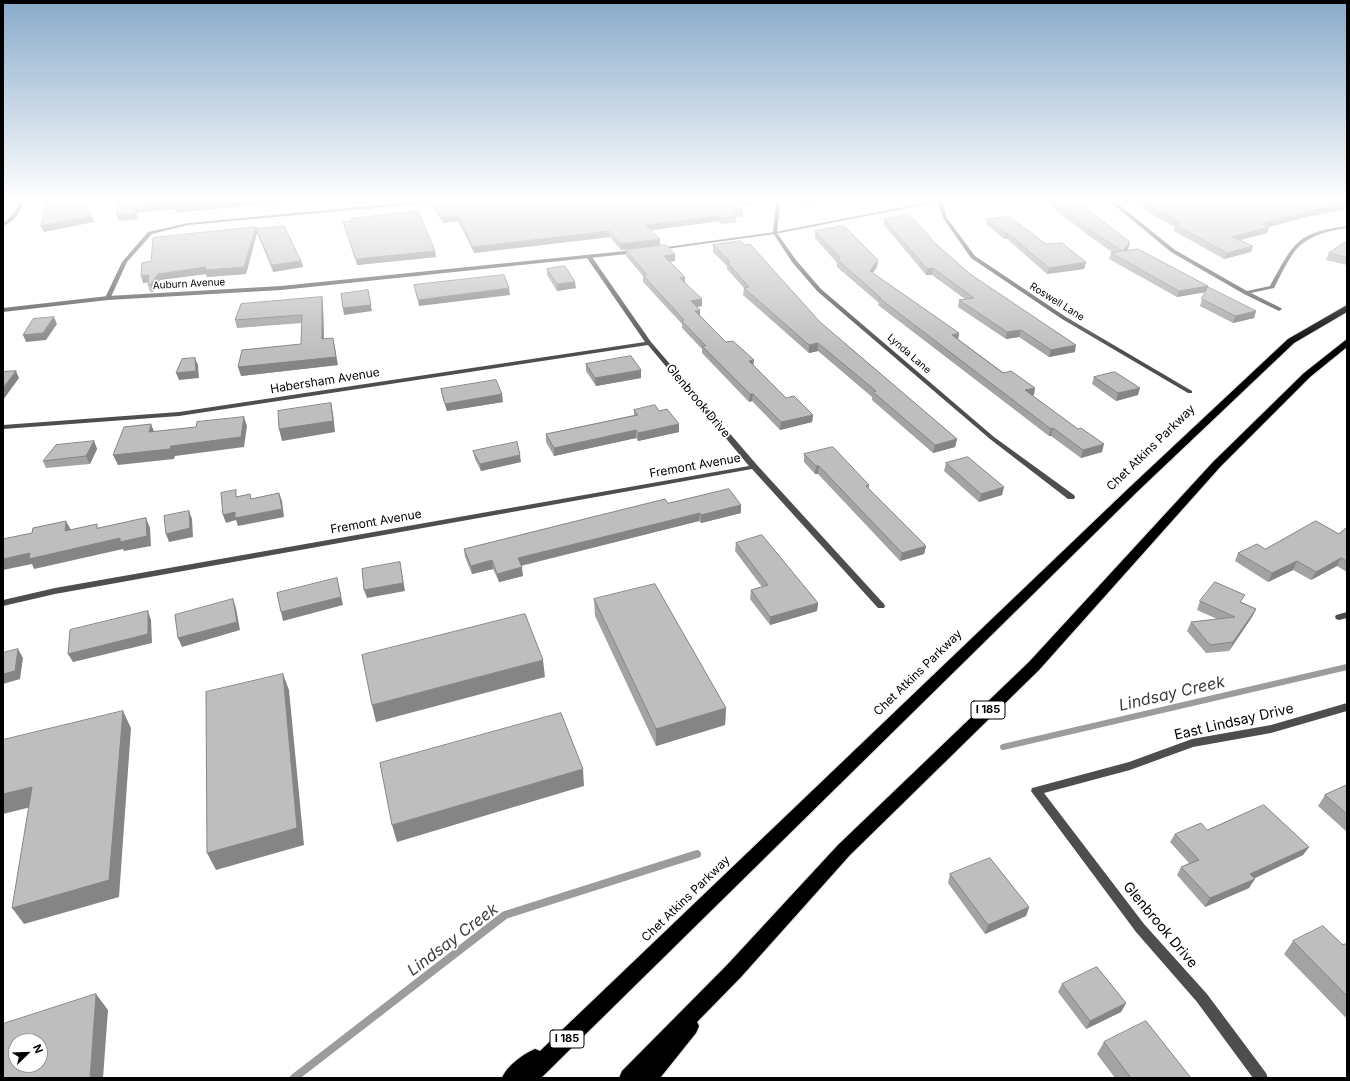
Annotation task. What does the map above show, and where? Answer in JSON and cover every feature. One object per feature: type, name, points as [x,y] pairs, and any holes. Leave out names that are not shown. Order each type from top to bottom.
[{"type":"highway","name":"Chet Atkins Parkway","points":[[526,1078],[1135,488],[1285,346],[1347,308]]},
{"type":"highway","name":"I 185","points":[[629,1078],[734,971],[844,850],[1034,666],[1217,464],[1307,375],[1347,342]]},
{"type":"highway","points":[[647,1078],[734,971]]},
{"type":"highway","points":[[512,1078],[609,999]]},
{"type":"street","points":[[108,298],[125,262],[135,250]]},
{"type":"street","name":"Lynda Lane","points":[[786,250],[819,290],[992,438],[1071,496]]},
{"type":"street","name":"Roswell Lane","points":[[968,250],[973,257],[1064,318],[1190,392]]},
{"type":"street","points":[[1172,250],[1246,293],[1279,309]]},
{"type":"street","points":[[1246,293],[1272,287],[1293,250]]},
{"type":"street","name":"Auburn Avenue","points":[[3,310],[108,298],[281,288],[590,258],[643,251]]},
{"type":"street","name":"Glenbrook Drive","points":[[590,258],[649,343],[754,467],[881,606]]},
{"type":"street","name":"Habersham Avenue","points":[[3,427],[179,414],[563,358],[649,343]]},
{"type":"street","name":"Fremont Avenue","points":[[3,603],[55,591],[754,467]]},
{"type":"street","name":"East Lindsay Drive","points":[[1036,791],[1130,766],[1192,743],[1271,729],[1347,707]]},
{"type":"street","name":"Glenbrook Drive","points":[[1036,791],[1140,928],[1202,998],[1261,1078]]},
{"type":"building","points":[[152,250],[249,250],[244,267],[205,270],[206,267],[158,274],[150,285],[148,285],[149,275],[141,276],[142,263],[151,261]]},
{"type":"building","points":[[266,250],[296,250],[301,261],[272,265]]},
{"type":"building","points":[[353,250],[435,251],[356,259]]},
{"type":"building","points":[[626,250],[671,250],[675,254],[664,256],[685,277],[680,278],[702,299],[691,301],[700,310],[695,311],[726,342],[733,341],[754,360],[749,361],[786,398],[794,396],[813,415],[781,422],[753,394],[750,394],[702,346],[706,346],[682,321],[684,320],[643,275],[647,275]]},
{"type":"building","points":[[718,250],[756,250],[820,322],[957,439],[935,445],[873,392],[876,391],[818,343],[809,345],[744,288],[749,287],[727,262],[730,262]]},
{"type":"building","points":[[833,250],[868,250],[878,260],[870,271],[959,333],[952,335],[1003,373],[1011,371],[1035,388],[1025,390],[1078,429],[1081,428],[1104,444],[1083,450],[1053,428],[1051,429],[879,298],[881,298],[838,260],[840,258]]},
{"type":"building","points":[[911,250],[943,250],[970,274],[1076,345],[1051,350],[1021,330],[1007,332],[959,300],[974,298],[933,268],[927,269]]},
{"type":"building","points":[[1028,250],[1071,250],[1086,262],[1049,268]]},
{"type":"building","points":[[1141,250],[1208,286],[1179,291],[1111,253]]},
{"type":"building","points":[[1222,250],[1236,250],[1227,253]]},
{"type":"building","points":[[1333,250],[1347,250],[1347,258],[1329,253]]},
{"type":"building","points":[[565,266],[575,282],[557,284],[547,269]]},
{"type":"building","points":[[504,275],[509,288],[418,300],[414,285]]},
{"type":"building","points":[[1208,287],[1256,311],[1235,316],[1202,299]]},
{"type":"building","points":[[368,290],[371,305],[343,308],[341,294]]},
{"type":"building","points":[[322,297],[322,339],[333,338],[336,357],[238,367],[242,350],[301,344],[302,315],[235,320],[241,304]]},
{"type":"building","points":[[54,317],[43,333],[23,335],[33,319]]},
{"type":"building","points":[[631,356],[641,370],[595,378],[586,364]]},
{"type":"building","points":[[195,358],[196,371],[176,373],[182,359]]},
{"type":"building","points":[[16,371],[3,388],[3,372]]},
{"type":"building","points":[[1115,372],[1140,388],[1118,393],[1094,377]]},
{"type":"building","points":[[496,380],[502,394],[445,404],[441,389]]},
{"type":"building","points":[[331,403],[333,421],[279,429],[278,411]]},
{"type":"building","points":[[655,405],[659,411],[667,409],[679,424],[638,433],[636,430],[554,448],[546,434],[638,415],[634,410]]},
{"type":"building","points":[[244,417],[241,437],[171,446],[170,449],[113,455],[124,427],[151,424],[149,432],[196,427],[197,422]]},
{"type":"building","points":[[94,441],[86,456],[43,461],[56,445]]},
{"type":"building","points":[[517,442],[520,455],[480,464],[473,451]]},
{"type":"building","points":[[833,447],[869,485],[866,486],[926,546],[902,553],[819,466],[816,466],[804,454]]},
{"type":"building","points":[[968,457],[1004,487],[981,494],[946,463]]},
{"type":"building","points":[[729,489],[741,505],[701,515],[700,513],[518,558],[522,567],[497,574],[492,560],[471,566],[464,549],[665,499],[668,503]]},
{"type":"building","points":[[236,490],[236,497],[250,494],[251,499],[279,493],[282,509],[235,518],[235,512],[223,515],[221,493]]},
{"type":"building","points":[[189,511],[190,528],[166,534],[164,516]]},
{"type":"building","points":[[146,518],[147,536],[120,542],[120,538],[29,559],[30,553],[3,559],[3,539],[32,533],[33,528],[66,521],[65,531],[97,524],[97,528]]},
{"type":"building","points":[[1316,521],[1339,534],[1347,527],[1347,561],[1341,558],[1316,572],[1297,561],[1272,573],[1238,553],[1257,544],[1265,549]]},
{"type":"building","points":[[762,535],[818,603],[770,617],[751,590],[768,585],[736,543]]},
{"type":"building","points":[[400,562],[403,583],[364,590],[362,569]]},
{"type":"building","points":[[337,578],[341,597],[281,612],[277,593]]},
{"type":"building","points":[[1215,582],[1245,595],[1240,602],[1256,609],[1233,642],[1210,645],[1191,622],[1235,617],[1200,601]]},
{"type":"building","points":[[655,584],[726,708],[656,729],[594,599]]},
{"type":"building","points":[[233,599],[237,622],[178,638],[175,615]]},
{"type":"building","points":[[148,611],[148,634],[68,654],[70,630]]},
{"type":"building","points":[[525,614],[543,660],[372,705],[362,655]]},
{"type":"building","points":[[18,649],[15,671],[3,674],[3,653]]},
{"type":"building","points":[[283,674],[297,828],[207,853],[206,692]]},
{"type":"building","points":[[123,711],[109,880],[12,908],[32,787],[3,794],[3,740]]},
{"type":"building","points":[[561,713],[583,769],[392,825],[380,763]]},
{"type":"building","points":[[1347,785],[1347,814],[1325,795]]},
{"type":"building","points":[[1264,805],[1309,847],[1250,874],[1255,879],[1210,898],[1181,867],[1199,860],[1175,834],[1201,823],[1207,830]]},
{"type":"building","points":[[990,858],[1029,907],[988,925],[950,874]]},
{"type":"building","points":[[1323,926],[1343,945],[1347,943],[1347,996],[1293,941]]},
{"type":"building","points":[[1097,967],[1126,1003],[1090,1021],[1062,984]]},
{"type":"building","points":[[96,994],[90,1078],[3,1078],[3,1024]]},
{"type":"building","points":[[1146,1021],[1191,1078],[1131,1078],[1104,1042]]},
{"type":"waterway","name":"Lindsay Creek","points":[[1003,747],[1347,667]]},
{"type":"waterway","name":"Lindsay Creek","points":[[294,1078],[505,915],[697,854]]}]
